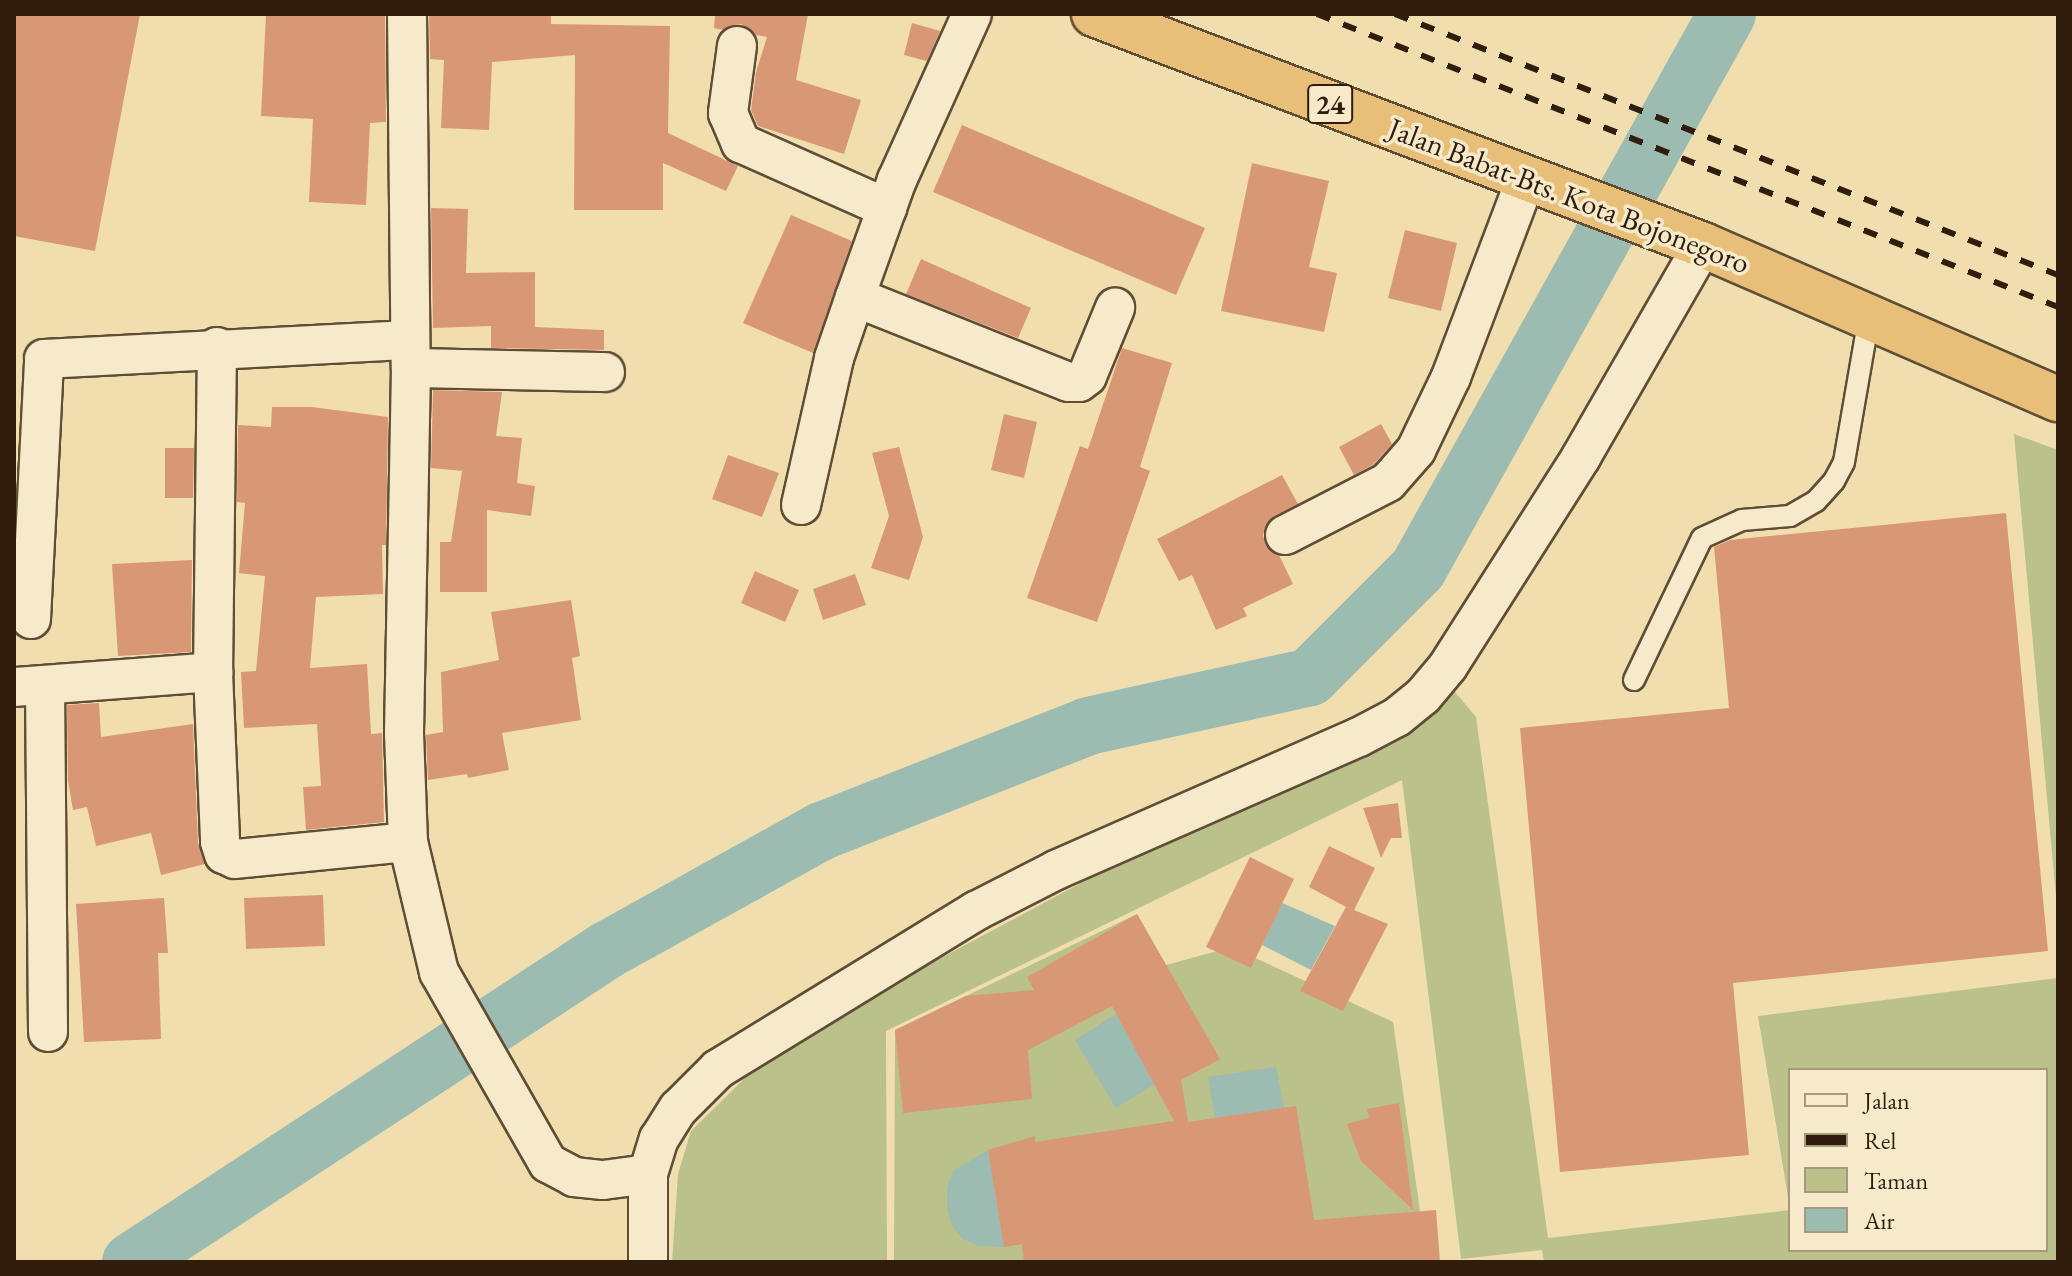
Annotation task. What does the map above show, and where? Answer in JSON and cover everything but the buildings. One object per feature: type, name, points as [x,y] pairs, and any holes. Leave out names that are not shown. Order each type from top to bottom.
[{"type":"highway","name":"Jalan Babat-Bts. Kota Bojonegoro","points":[[1094,14],[1688,239],[1869,318]]},
{"type":"highway","name":"24","points":[[1869,318],[2058,399]]},
{"type":"street","points":[[407,14],[411,354],[404,733],[408,842],[439,972],[548,1163],[574,1177],[603,1180],[648,1174]]},
{"type":"street","points":[[801,505],[834,358],[855,297],[887,208],[972,14]]},
{"type":"street","points":[[737,46],[728,113],[741,143],[887,208]]},
{"type":"street","points":[[1285,535],[1388,482],[1416,450],[1446,388],[1526,179]]},
{"type":"street","points":[[648,1262],[648,1174],[659,1139],[678,1109],[718,1069],[976,911],[1056,870],[1359,737],[1397,717],[1423,696],[1448,666],[1581,457],[1688,239]]},
{"type":"street","points":[[855,297],[1069,382],[1079,382],[1087,376],[1115,308]]},
{"type":"street","points":[[217,347],[213,672],[220,842],[224,854],[235,859],[408,842]]},
{"type":"street","points":[[31,619],[29,358],[217,347],[411,354],[605,372]]},
{"type":"street","points":[[48,1032],[30,686],[213,672]]},
{"type":"lane","points":[[1634,680],[1702,538],[1742,520],[1790,516],[1816,501],[1834,481],[1844,462],[1869,318]]},
{"type":"green space","points":[[2014,434],[2058,450],[2058,919]]},
{"type":"green space","points":[[1450,686],[1476,717],[1548,1238],[1788,1210],[1788,1252],[2048,1252],[2048,1068],[1788,1068],[1788,1197],[1758,1016],[2058,978],[2058,1262],[1544,1262],[1542,1250],[1461,1259],[1402,780],[886,1031],[887,1262],[672,1262],[678,1174],[691,1131],[749,1074],[866,998]]},
{"type":"green space","points":[[1137,914],[1166,965],[1232,947],[1393,1022],[1420,1211],[1288,1262],[894,1262],[895,1030]]},
{"type":"water","points":[[1282,903],[1335,926],[1311,970],[1262,945]]},
{"type":"water","points":[[1116,1014],[1155,1084],[1116,1108],[1075,1040]]},
{"type":"water","points":[[1276,1067],[1284,1108],[1215,1118],[1208,1077]]},
{"type":"water","points":[[988,1150],[1004,1247],[978,1246],[963,1239],[952,1226],[947,1206],[947,1188],[953,1171]]},
{"type":"waterway","points":[[131,1262],[607,950],[822,831],[1088,726],[1310,677],[1418,569],[1727,14]]},
{"type":"railway","points":[[1317,14],[2058,307]]},
{"type":"railway","points":[[1395,14],[2058,275]]}]
